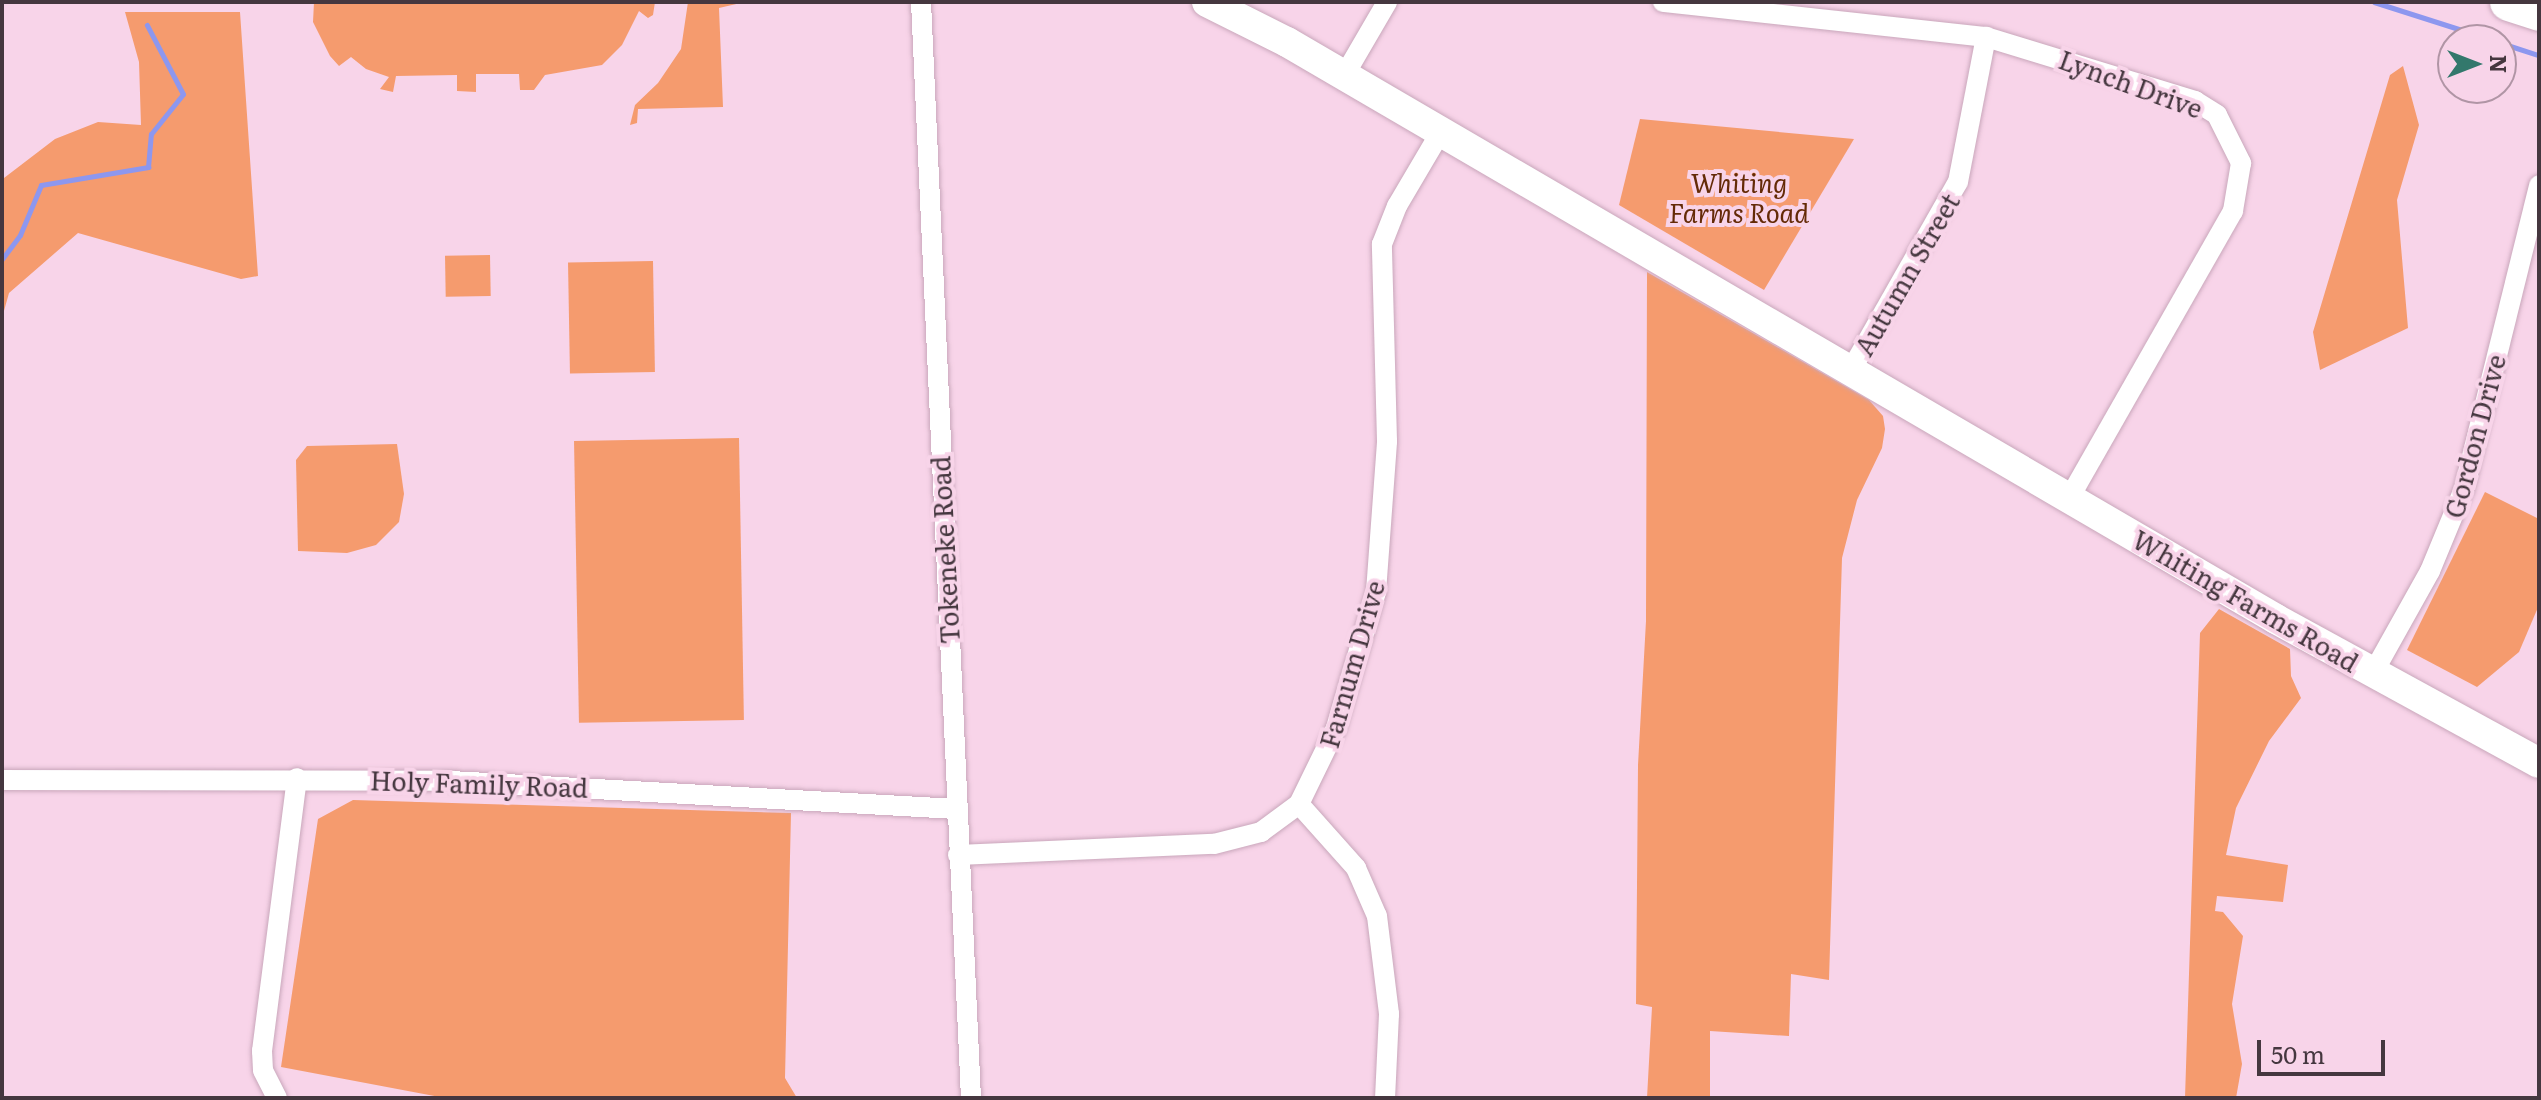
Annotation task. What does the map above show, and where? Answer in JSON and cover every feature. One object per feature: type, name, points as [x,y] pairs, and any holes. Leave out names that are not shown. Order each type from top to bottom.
[{"type":"highway","points":[[2509,2],[2539,12]]},
{"type":"main road","name":"Whiting Farms Road","points":[[1207,2],[1344,76],[2373,673],[2539,763]]},
{"type":"street","name":"Tokeneke Road","points":[[921,2],[971,1098]]},
{"type":"street","points":[[1344,76],[1387,2]]},
{"type":"street","name":"Lynch Drive","points":[[1663,2],[1986,37],[2203,104],[2228,131],[2241,163],[2239,191],[2222,235],[2070,497]]},
{"type":"street","name":"Autumn Street","points":[[1851,370],[1958,182],[1986,37]]},
{"type":"street","name":"Farnum Drive","points":[[958,855],[1214,844],[1261,832],[1299,804],[1336,728],[1376,592],[1387,441],[1382,244],[1397,206],[1440,133]]},
{"type":"street","name":"Gordon Drive","points":[[2373,673],[2430,571],[2464,489],[2539,185]]},
{"type":"street","name":"Holy Family Road","points":[[2,780],[297,778],[587,786],[956,809]]},
{"type":"street","points":[[277,1098],[266,1080],[262,1051],[297,778]]},
{"type":"street","points":[[1299,804],[1346,852],[1377,916],[1389,1014],[1385,1098]]},
{"type":"green space","points":[[314,2],[655,2],[653,15],[648,18],[639,11],[622,45],[602,65],[545,75],[534,90],[520,90],[519,74],[476,74],[476,92],[457,91],[457,75],[396,76],[393,92],[380,89],[389,77],[366,69],[351,57],[339,66],[330,56],[313,22]]},
{"type":"green space","points":[[688,2],[745,2],[719,8],[723,107],[638,109],[637,123],[630,125],[635,105],[658,83],[681,49]]},
{"type":"green space","points":[[125,12],[240,12],[258,276],[241,279],[78,233],[9,293],[2,318],[4,178],[55,139],[98,122],[141,125],[139,62]]},
{"type":"green space","points":[[2403,66],[2419,125],[2397,200],[2408,328],[2320,370],[2313,332],[2390,75]]},
{"type":"green space","name":"Whiting Farms Road","points":[[1640,119],[1854,139],[1764,290],[1619,205]]},
{"type":"green space","points":[[490,255],[491,296],[446,297],[445,256]]},
{"type":"green space","points":[[653,261],[655,372],[570,373],[568,262]]},
{"type":"green space","points":[[1647,272],[1869,400],[1883,416],[1885,429],[1882,448],[1857,500],[1842,558],[1829,980],[1791,974],[1789,1036],[1710,1031],[1710,1098],[1647,1098],[1652,1007],[1636,1004],[1638,765],[1646,621]]},
{"type":"green space","points":[[739,438],[744,720],[579,723],[574,441]]},
{"type":"green space","points":[[397,444],[404,494],[399,522],[376,545],[347,553],[298,551],[296,460],[307,446]]},
{"type":"green space","points":[[2485,492],[2539,519],[2539,605],[2519,652],[2477,687],[2407,650]]},
{"type":"green space","points":[[2219,609],[2290,649],[2291,676],[2301,698],[2269,741],[2236,808],[2226,855],[2288,865],[2283,902],[2217,896],[2215,911],[2223,912],[2243,936],[2232,1004],[2242,1064],[2236,1098],[2185,1098],[2200,633]]},
{"type":"green space","points":[[353,800],[791,813],[785,1078],[797,1098],[445,1098],[281,1067],[318,819]]},
{"type":"waterway","points":[[2374,2],[2443,24]]},
{"type":"waterway","points":[[2,259],[20,235],[41,185],[148,167],[151,134],[183,94],[147,25]]},
{"type":"waterway","points":[[2517,48],[2539,55]]}]
